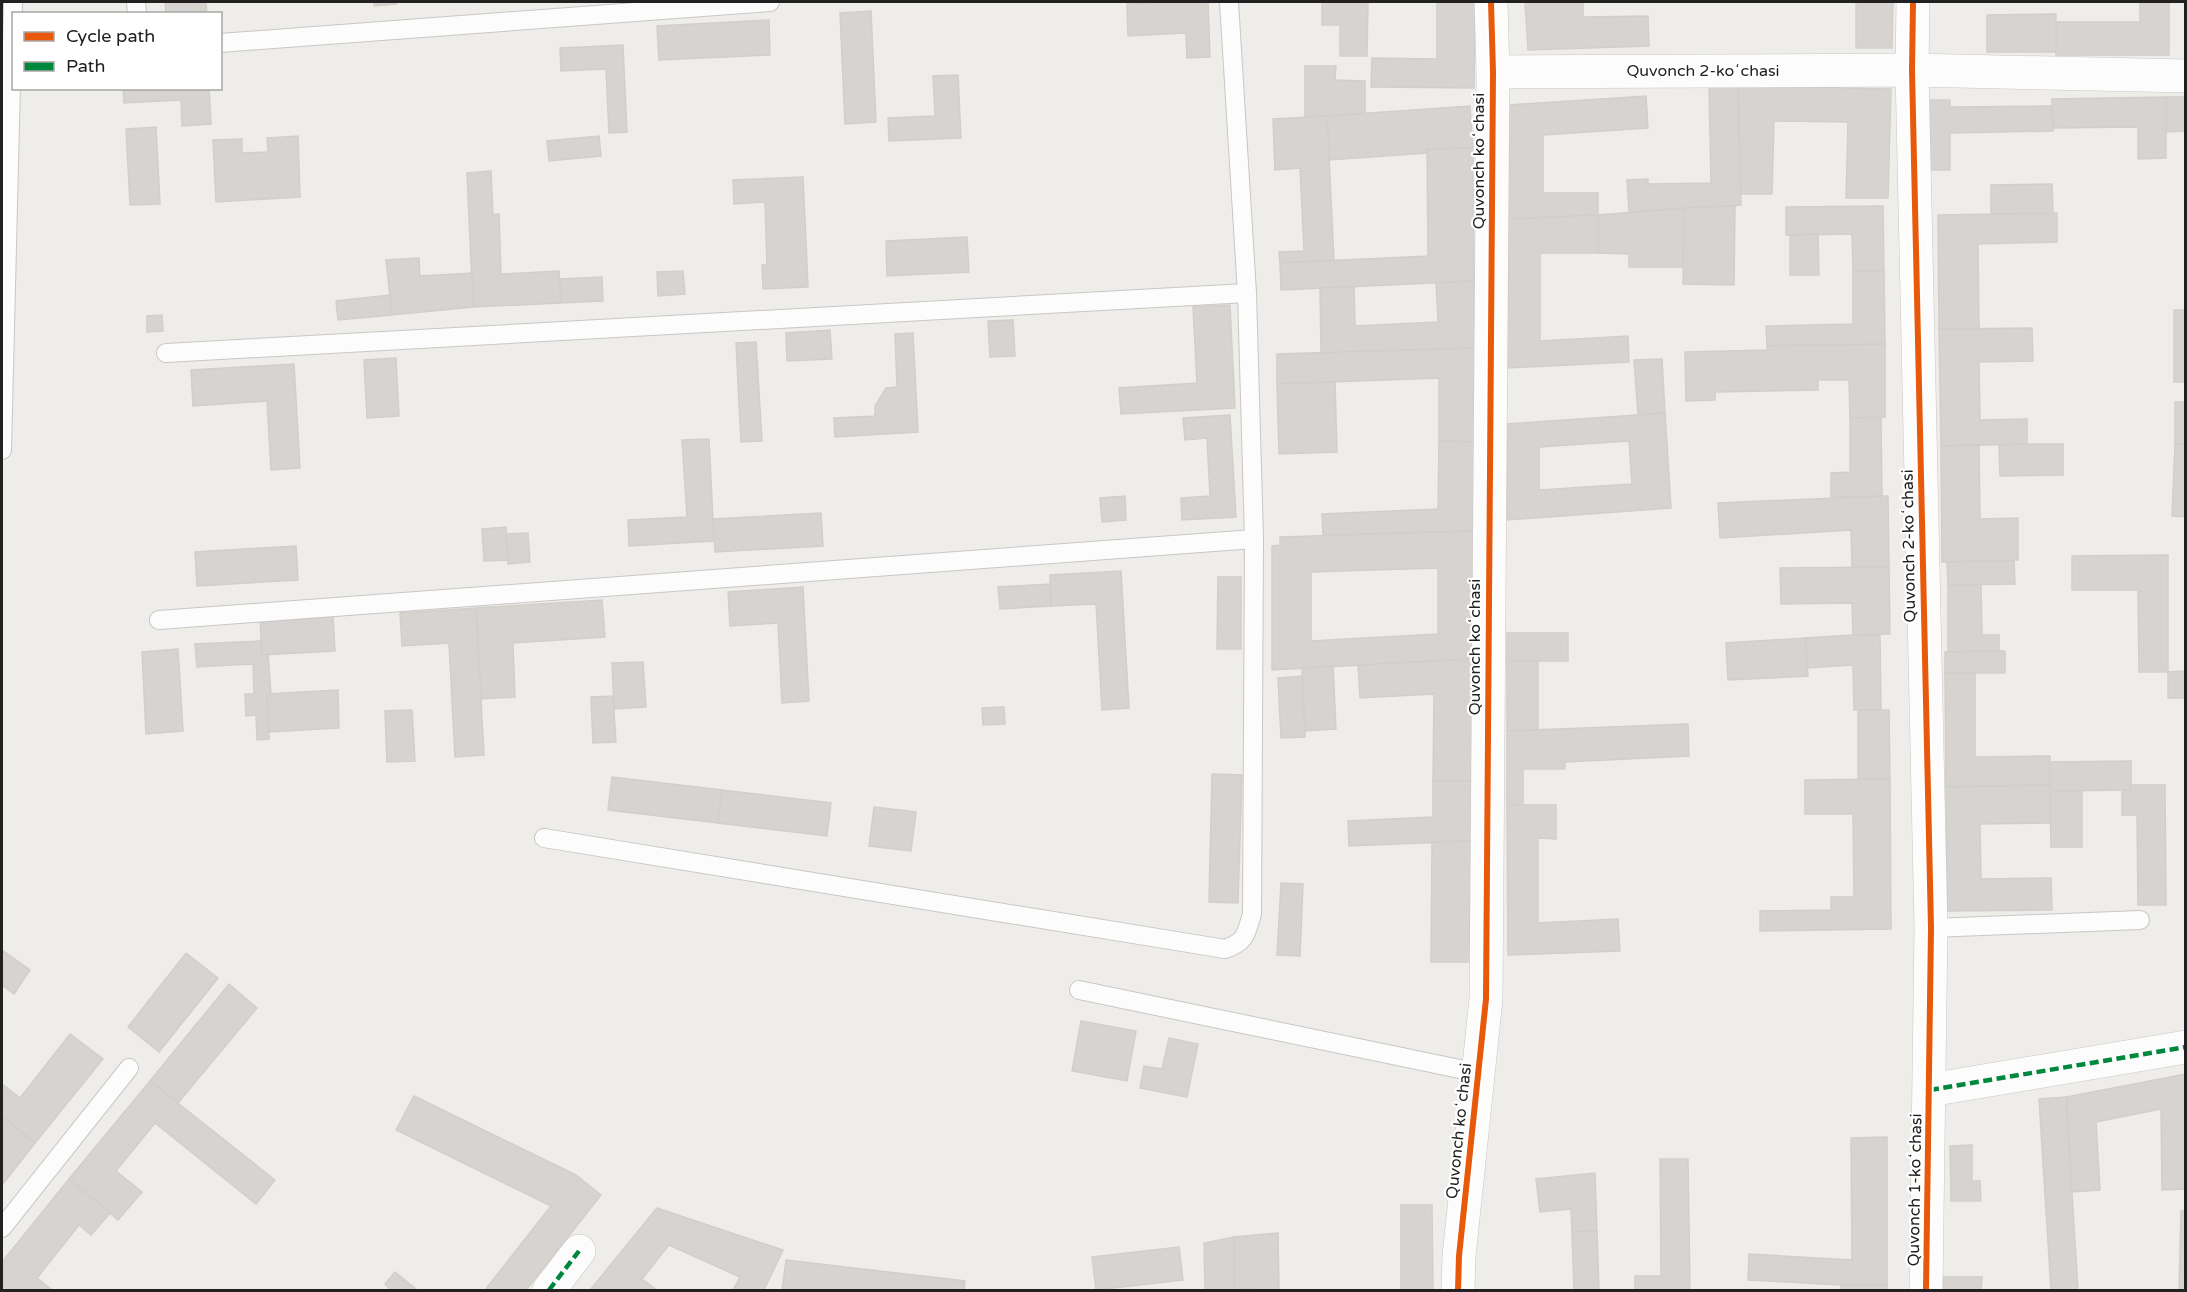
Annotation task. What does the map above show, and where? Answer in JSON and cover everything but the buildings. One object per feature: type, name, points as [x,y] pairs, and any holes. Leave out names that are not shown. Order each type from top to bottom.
[{"type":"street","name":"Quvonch koʻchasi","points":[[1458,1290],[1459,1256],[1486,999],[1493,72],[1491,2]]},
{"type":"street","name":"Quvonch 2-koʻchasi","points":[[1912,2],[1931,928],[1930,1090]]},
{"type":"street","name":"Quvonch 2-koʻchasi","points":[[1493,72],[1912,70],[2186,76]]},
{"type":"street","points":[[1930,1090],[2186,1047]]},
{"type":"street","name":"Quvonch 1-koʻchasi","points":[[1926,1290],[1930,1090]]},
{"type":"street","points":[[549,1290],[579,1251]]},
{"type":"lane","points":[[222,43],[770,2]]},
{"type":"lane","points":[[544,838],[1225,950],[1239,944],[1246,934],[1252,914],[1254,539],[1248,293],[1229,2]]},
{"type":"lane","points":[[2,450],[12,43]]},
{"type":"lane","points":[[166,353],[1248,293]]},
{"type":"lane","points":[[159,620],[1254,539]]},
{"type":"lane","points":[[1931,928],[2140,920]]},
{"type":"lane","points":[[1079,990],[1479,1073]]},
{"type":"lane","points":[[2,1228],[129,1068]]},
{"type":"marked path","points":[[1930,1090],[2186,1047]]},
{"type":"marked path","points":[[549,1290],[579,1251]]},
{"type":"cycle path","points":[[1458,1290],[1459,1256],[1486,999],[1493,72],[1491,2]]},
{"type":"cycle path","points":[[1913,2],[1912,70],[1931,928],[1926,1290]]}]
